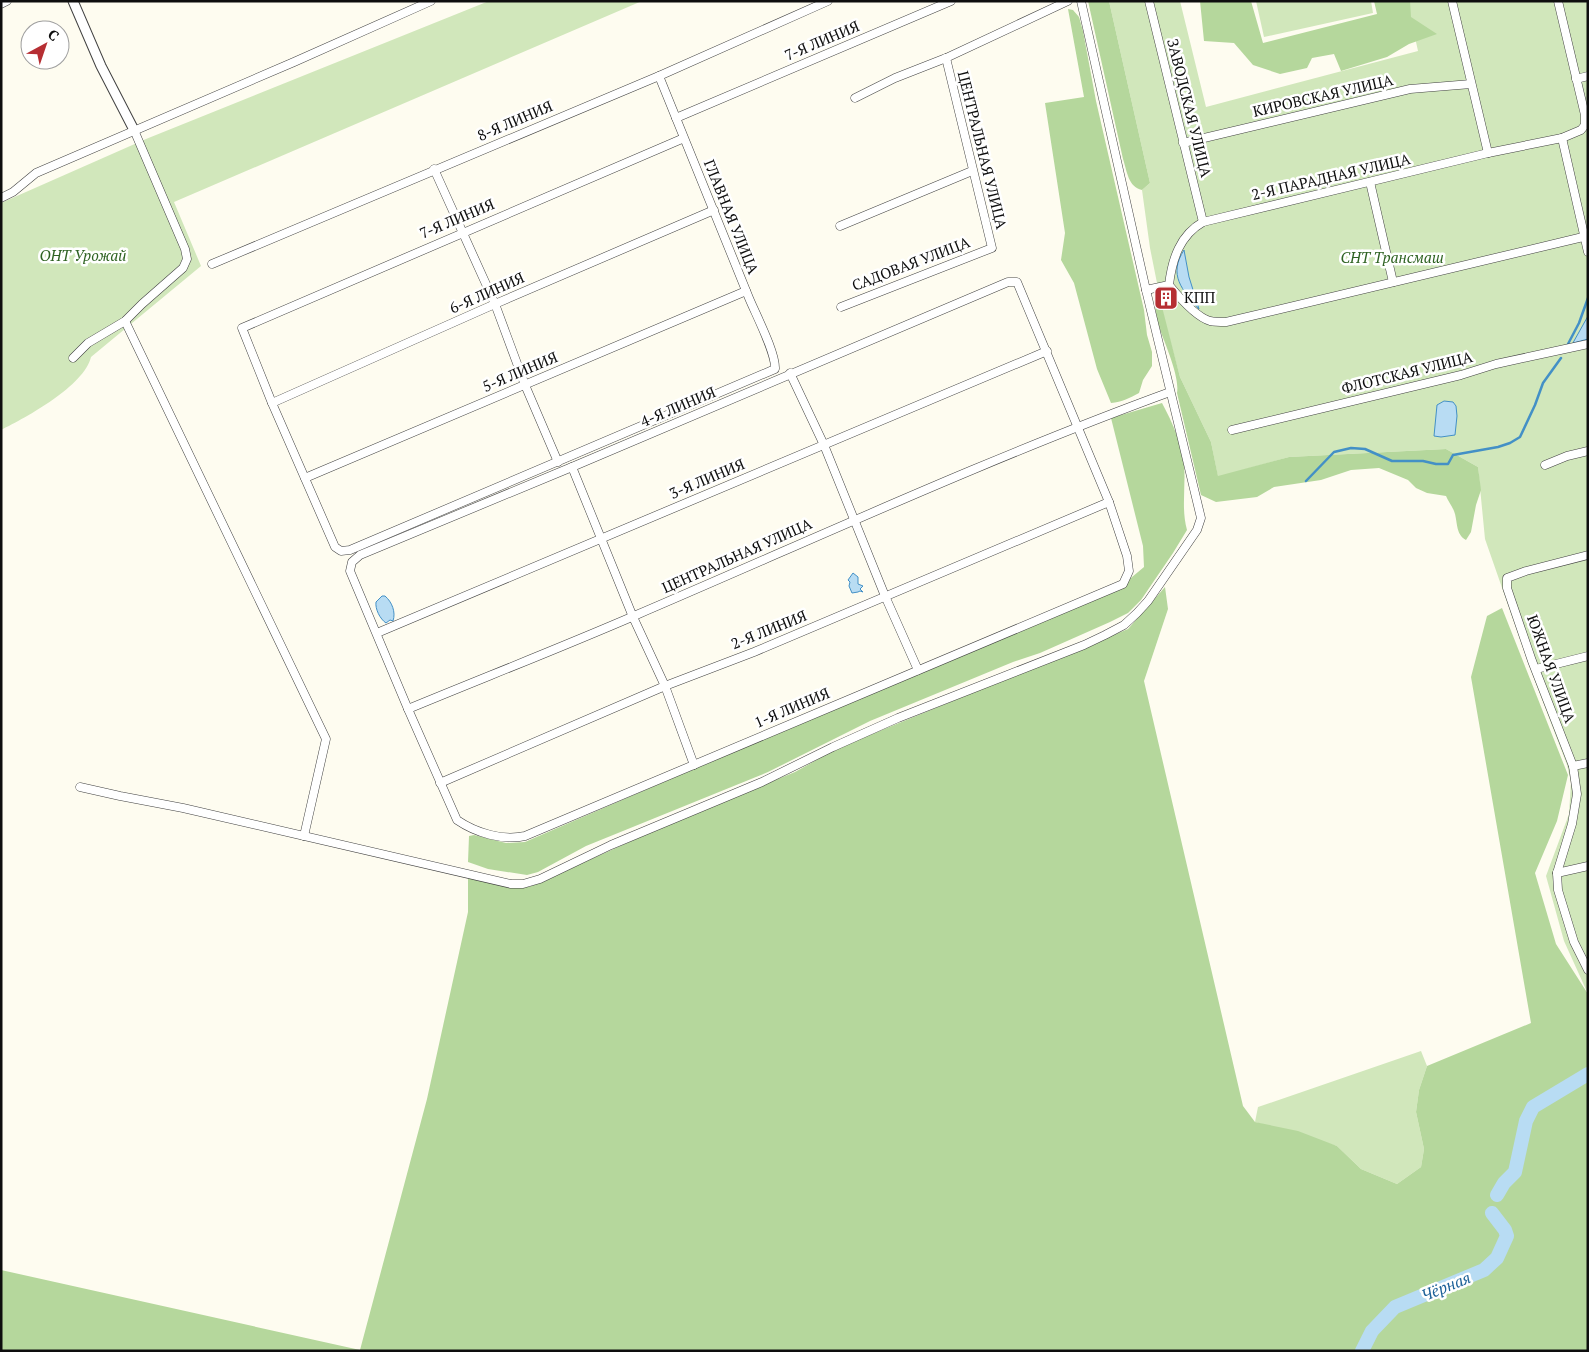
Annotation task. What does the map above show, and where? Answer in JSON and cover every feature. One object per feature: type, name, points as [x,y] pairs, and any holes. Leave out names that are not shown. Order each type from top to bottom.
[{"type":"street","points":[[1,4],[6,1]]},
{"type":"street","points":[[72,1],[101,66],[134,130],[185,249],[187,259],[183,268],[142,304],[125,322],[88,343],[73,358]]},
{"type":"street","points":[[1,198],[12,192],[36,173],[431,1]]},
{"type":"street","name":"8-Я ЛИНИЯ","points":[[212,264],[434,169],[659,76],[828,1]]},
{"type":"street","name":"7-Я ЛИНИЯ","points":[[676,118],[952,1]]},
{"type":"street","points":[[855,98],[895,78],[946,58],[1068,1]]},
{"type":"street","points":[[80,787],[511,884],[523,884],[540,879],[611,845],[762,782],[898,718],[1084,645],[1124,625],[1148,601],[1197,530],[1201,518],[1146,290],[1081,1]]},
{"type":"street","name":"ЗАВОДСКАЯ УЛИЦА","points":[[1149,1],[1203,222]]},
{"type":"street","points":[[1452,1],[1488,153]]},
{"type":"street","points":[[1558,1],[1576,79],[1588,76]]},
{"type":"street","name":"ЦЕНТРАЛЬНАЯ УЛИЦА","points":[[946,58],[972,172],[992,248]]},
{"type":"street","name":"ГЛАВНАЯ УЛИЦА","points":[[558,462],[775,369],[775,362],[659,76]]},
{"type":"street","name":"2-Я ПАРАДНАЯ УЛИЦА","points":[[1169,285],[1171,271],[1180,244],[1190,230],[1203,222],[1488,153],[1562,138],[1581,130],[1585,126],[1585,115],[1576,79]]},
{"type":"street","name":"КИРОВСКАЯ УЛИЦА","points":[[1183,143],[1410,89],[1471,84]]},
{"type":"street","name":"7-Я ЛИНИЯ","points":[[272,404],[242,328],[684,138]]},
{"type":"street","points":[[1562,138],[1583,237],[1588,252]]},
{"type":"street","points":[[272,404],[335,547],[341,551],[350,550],[558,462],[525,385],[495,304],[434,169]]},
{"type":"street","points":[[840,226],[972,172]]},
{"type":"street","points":[[1370,182],[1394,282]]},
{"type":"street","name":"6-Я ЛИНИЯ","points":[[272,404],[495,304],[714,210]]},
{"type":"street","points":[[1146,290],[1169,285],[1205,319],[1212,322],[1226,322],[1583,237]]},
{"type":"street","name":"САДОВАЯ УЛИЦА","points":[[841,307],[992,248]]},
{"type":"street","name":"4-Я ЛИНИЯ","points":[[377,633],[350,571],[352,562],[360,554],[572,467],[790,373],[1008,282],[1017,282],[1047,351]]},
{"type":"street","name":"5-Я ЛИНИЯ","points":[[305,478],[746,291]]},
{"type":"street","points":[[125,322],[326,739],[304,836]]},
{"type":"street","name":"ФЛОТСКАЯ УЛИЦА","points":[[1232,430],[1496,364],[1588,344]]},
{"type":"street","points":[[1047,351],[1108,502]]},
{"type":"street","name":"3-Я ЛИНИЯ","points":[[377,633],[1047,351]]},
{"type":"street","points":[[790,373],[824,446],[885,596],[918,670]]},
{"type":"street","name":"ЦЕНТРАЛЬНАЯ УЛИЦА","points":[[408,709],[633,617],[855,520],[1170,392]]},
{"type":"street","points":[[1546,465],[1567,456],[1588,451]]},
{"type":"street","points":[[572,467],[633,617],[665,686],[694,765]]},
{"type":"street","name":"1-Я ЛИНИЯ","points":[[440,783],[458,820],[467,827],[513,839],[525,836],[694,765],[1123,584],[1129,571],[1127,556],[1108,502]]},
{"type":"street","name":"2-Я ЛИНИЯ","points":[[440,783],[665,686],[754,652],[1108,502]]},
{"type":"street","name":"ЮЖНАЯ УЛИЦА","points":[[1588,555],[1526,571],[1508,578],[1508,588],[1536,669],[1573,766],[1577,794],[1572,824],[1557,873],[1558,890],[1574,942],[1588,970]]},
{"type":"street","points":[[377,633],[440,783]]},
{"type":"street","points":[[1536,669],[1588,656]]},
{"type":"street","points":[[1573,766],[1588,763]]},
{"type":"street","points":[[1557,873],[1588,866]]},
{"type":"green space","name":"ОНТ Урожай","points":[[489,1],[642,1],[174,202],[201,266],[91,357],[78,379],[53,400],[1,430],[1,203],[146,139]]},
{"type":"green space","points":[[1088,1],[1109,1],[1150,183],[1142,190],[1131,182],[1123,159]]},
{"type":"green space","name":"СНТ Трансмаш","points":[[1109,1],[1180,1],[1206,107],[1418,51],[1407,1],[1588,1],[1588,994],[1564,941],[1546,876],[1569,814],[1571,782],[1567,765],[1530,668],[1485,539],[1478,467],[1446,449],[1289,457],[1218,477],[1211,442],[1180,377],[1164,318],[1150,248],[1142,190],[1150,183]]},
{"type":"green space","points":[[1200,1],[1251,1],[1263,43],[1377,14],[1374,1],[1410,1],[1411,17],[1437,34],[1409,44],[1387,57],[1341,71],[1334,54],[1312,58],[1307,68],[1280,74],[1253,65],[1234,43],[1204,41]]},
{"type":"green space","points":[[1256,1],[1371,1],[1373,13],[1264,37]]},
{"type":"green space","points":[[1068,9],[1073,10],[1079,17],[1083,31],[1096,101],[1152,352],[1152,366],[1143,380],[1139,393],[1126,400],[1111,403],[1097,369],[1074,283],[1061,260],[1065,233],[1045,103],[1084,97]]},
{"type":"green space","points":[[1156,298],[1160,299],[1180,377],[1211,442],[1218,476],[1289,457],[1446,449],[1478,467],[1481,490],[1471,532],[1466,540],[1458,531],[1454,511],[1446,496],[1427,493],[1416,488],[1408,480],[1379,468],[1351,470],[1321,480],[1274,487],[1257,497],[1216,502],[1201,495],[1177,393],[1174,368],[1157,321],[1154,301]]},
{"type":"green space","points":[[1162,403],[1176,433],[1183,457],[1184,514],[1187,530],[1141,600],[1128,613],[1040,653],[1013,662],[870,721],[768,772],[586,846],[538,872],[527,875],[488,869],[468,862],[469,836],[474,835],[506,843],[525,842],[1126,582],[1144,567],[1143,546],[1111,418]]},
{"type":"green space","points":[[1165,587],[1168,609],[1144,681],[1243,1106],[1255,1122],[1298,1131],[1337,1146],[1361,1169],[1397,1184],[1421,1167],[1424,1149],[1416,1112],[1419,1090],[1427,1066],[1531,1023],[1471,677],[1487,616],[1502,608],[1568,775],[1557,821],[1535,873],[1556,944],[1588,994],[1588,1351],[1,1351],[1,1270],[360,1350],[427,1099],[468,912],[468,876],[516,887],[529,887],[676,821],[795,772],[838,748],[1128,629]]},
{"type":"green space","points":[[1421,1051],[1427,1066],[1419,1090],[1416,1112],[1424,1149],[1421,1167],[1397,1184],[1361,1169],[1337,1146],[1255,1122],[1258,1107]]},
{"type":"water","points":[[1184,250],[1189,277],[1199,309],[1183,289],[1177,275],[1179,259]]},
{"type":"water","points":[[1588,316],[1588,339],[1573,343],[1574,341]]},
{"type":"water","points":[[1444,401],[1453,402],[1456,406],[1455,435],[1434,436],[1437,405]]},
{"type":"water","points":[[853,573],[858,577],[858,584],[863,586],[860,589],[863,592],[852,593],[848,580]]},
{"type":"water","points":[[382,596],[385,596],[390,601],[394,611],[393,621],[390,620],[386,623],[378,614],[376,602]]},
{"type":"waterway","points":[[1568,344],[1579,323],[1588,298]]},
{"type":"waterway","points":[[1306,481],[1334,452],[1351,448],[1365,449],[1392,461],[1423,461],[1448,464],[1453,455],[1510,443],[1520,437],[1543,383],[1561,358]]},
{"type":"waterway","name":"Чёрная","points":[[1497,1195],[1504,1183],[1515,1172],[1526,1121],[1533,1107],[1588,1074]]},
{"type":"waterway","name":"Чёрная","points":[[1362,1351],[1372,1331],[1395,1307],[1484,1270],[1497,1258],[1507,1236],[1505,1230],[1492,1213]]},
{"type":"place","name":"КПП","points":[[1166,298]]}]
